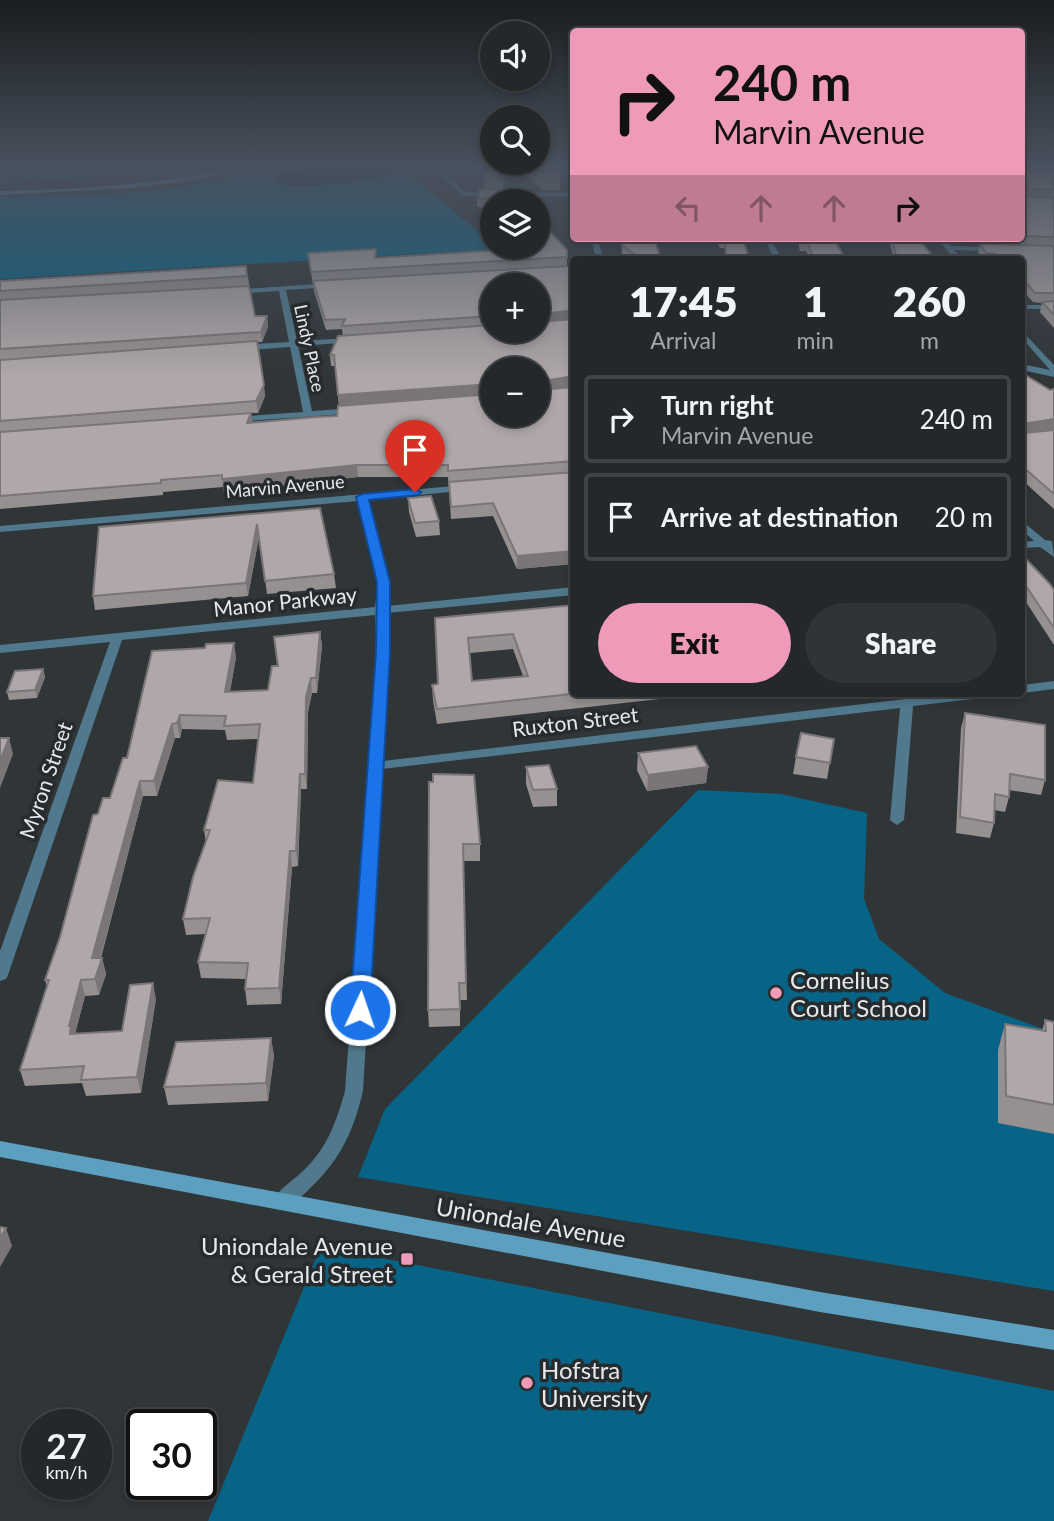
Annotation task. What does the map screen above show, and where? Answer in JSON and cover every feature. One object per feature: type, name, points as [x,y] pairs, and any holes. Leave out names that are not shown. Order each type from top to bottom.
[{"type":"main road","name":"Uniondale Avenue","points":[[0,1149],[820,1302],[1054,1340]]},
{"type":"street","points":[[944,242],[956,256]]},
{"type":"street","points":[[949,248],[1001,249]]},
{"type":"street","points":[[228,292],[336,285]]},
{"type":"street","name":"Lindy Place","points":[[282,289],[308,414]]},
{"type":"street","points":[[1025,307],[1054,307]]},
{"type":"street","points":[[1025,337],[1054,372]]},
{"type":"street","points":[[227,349],[360,340]]},
{"type":"street","points":[[1025,367],[1054,372]]},
{"type":"street","points":[[228,421],[360,410]]},
{"type":"street","name":"Marvin Avenue","points":[[0,529],[481,486]]},
{"type":"street","points":[[282,1202],[334,1152],[344,1131],[354,1091],[383,652],[381,611],[384,582],[362,497]]},
{"type":"street","points":[[1025,526],[1048,542],[1054,554]]},
{"type":"street","points":[[1025,545],[1048,542]]},
{"type":"street","name":"Manor Parkway","points":[[0,649],[570,591]]},
{"type":"street","name":"Myron Street","points":[[0,975],[117,638]]},
{"type":"street","points":[[1025,689],[1054,685]]},
{"type":"street","name":"Ruxton Street","points":[[375,766],[956,697]]},
{"type":"street","points":[[897,820],[907,703]]},
{"type":"shaded area","points":[[0,235],[480,235],[480,250],[0,279]]},
{"type":"shaded area","name":"Cornelius Court School","points":[[698,790],[781,794],[867,813],[864,899],[879,939],[945,993],[1054,1033],[1054,1291],[358,1177],[385,1109]]},
{"type":"shaded area","points":[[321,1246],[1054,1391],[1054,1521],[208,1521]]},
{"type":"building","points":[[550,235],[553,235],[567,250],[567,257],[550,258]]},
{"type":"building","points":[[1025,235],[1054,235],[1025,236]]},
{"type":"building","points":[[622,242],[655,242],[660,256],[636,256],[622,245]]},
{"type":"building","points":[[725,242],[744,242],[748,256],[726,256]]},
{"type":"building","points":[[807,242],[836,242],[843,256],[813,256]]},
{"type":"building","points":[[893,242],[921,242],[933,256],[896,256]]},
{"type":"building","points":[[980,244],[1054,246],[1054,293],[1035,293],[1025,281],[1025,256],[996,256],[986,253]]},
{"type":"building","points":[[376,249],[375,258],[480,251],[480,259],[533,259],[311,272],[308,253]]},
{"type":"building","points":[[246,266],[247,276],[0,291],[0,281]]},
{"type":"building","points":[[570,266],[570,311],[550,313],[550,273],[480,273],[480,317],[342,326],[345,319],[325,320],[313,281]]},
{"type":"building","points":[[249,286],[255,316],[267,316],[261,332],[0,349],[0,300]]},
{"type":"building","points":[[1054,301],[1054,315],[1042,302]]},
{"type":"building","points":[[570,319],[570,377],[550,380],[550,357],[480,357],[480,385],[338,395],[334,355],[330,355],[338,336],[480,326],[480,343],[550,343],[550,321]]},
{"type":"building","points":[[257,341],[264,385],[256,401],[0,421],[0,360]]},
{"type":"building","points":[[1025,375],[1050,390],[1054,389],[1054,419],[1025,424]]},
{"type":"building","points":[[570,387],[570,461],[448,471],[448,465],[357,465],[222,479],[222,475],[161,480],[161,483],[0,496],[0,432],[251,413],[247,423],[337,416],[338,406],[480,395],[480,427],[550,427],[550,389]]},
{"type":"building","points":[[1054,430],[1054,494],[1025,469],[1025,433]]},
{"type":"building","points":[[570,472],[570,551],[517,556],[493,503],[451,507],[449,482]]},
{"type":"building","points":[[431,496],[439,521],[415,523],[408,498]]},
{"type":"building","points":[[320,508],[334,574],[265,581],[257,524],[246,583],[93,596],[99,527]]},
{"type":"building","points":[[1025,558],[1054,590],[1054,628],[1025,584]]},
{"type":"building","points":[[570,605],[570,694],[437,709],[432,685],[438,684],[435,618]],"holes":[[[513,634],[528,676],[472,681],[468,638]]]},
{"type":"building","points":[[320,632],[316,678],[311,678],[306,697],[305,774],[300,774],[296,851],[290,851],[279,988],[245,989],[248,963],[198,962],[210,918],[183,919],[193,877],[210,830],[204,830],[218,780],[253,783],[260,724],[224,726],[226,716],[180,715],[177,723],[172,724],[154,781],[140,781],[92,958],[102,958],[95,979],[81,980],[69,1026],[70,1034],[122,1031],[130,985],[153,983],[137,1077],[81,1080],[84,1066],[20,1070],[49,980],[45,980],[60,937],[93,815],[98,814],[103,798],[110,798],[123,758],[127,758],[152,651],[205,648],[206,644],[234,643],[225,692],[268,690],[272,666],[278,666],[274,637]]},
{"type":"building","points":[[43,669],[35,690],[7,692],[15,671]]},
{"type":"building","points":[[965,713],[1045,725],[1045,780],[1010,774],[1009,797],[995,794],[994,823],[960,817]]},
{"type":"building","points":[[801,733],[834,739],[830,763],[796,757]]},
{"type":"building","points":[[0,738],[9,738],[0,761]]},
{"type":"building","points":[[696,746],[708,767],[648,775],[638,753]]},
{"type":"building","points":[[549,765],[557,789],[533,790],[526,767]]},
{"type":"building","points":[[433,774],[474,775],[480,844],[463,844],[466,983],[459,983],[460,1009],[428,1010],[429,782],[433,782]]},
{"type":"building","points":[[1045,1020],[1054,1022],[1054,1105],[1006,1096],[1005,1024],[1046,1031]]},
{"type":"building","points":[[271,1038],[266,1083],[164,1087],[176,1042]]},
{"type":"building","points":[[0,1227],[6,1228],[0,1238]]},
{"type":"place","name":"Cornelius Court School","points":[[776,993]]},
{"type":"place","name":"Uniondale Avenue & Gerald Street","points":[[407,1259]]},
{"type":"place","name":"Hofstra University","points":[[527,1383]]},
{"type":"route","points":[[360,1010],[383,652],[381,611],[384,582],[362,497],[415,492]]}]
